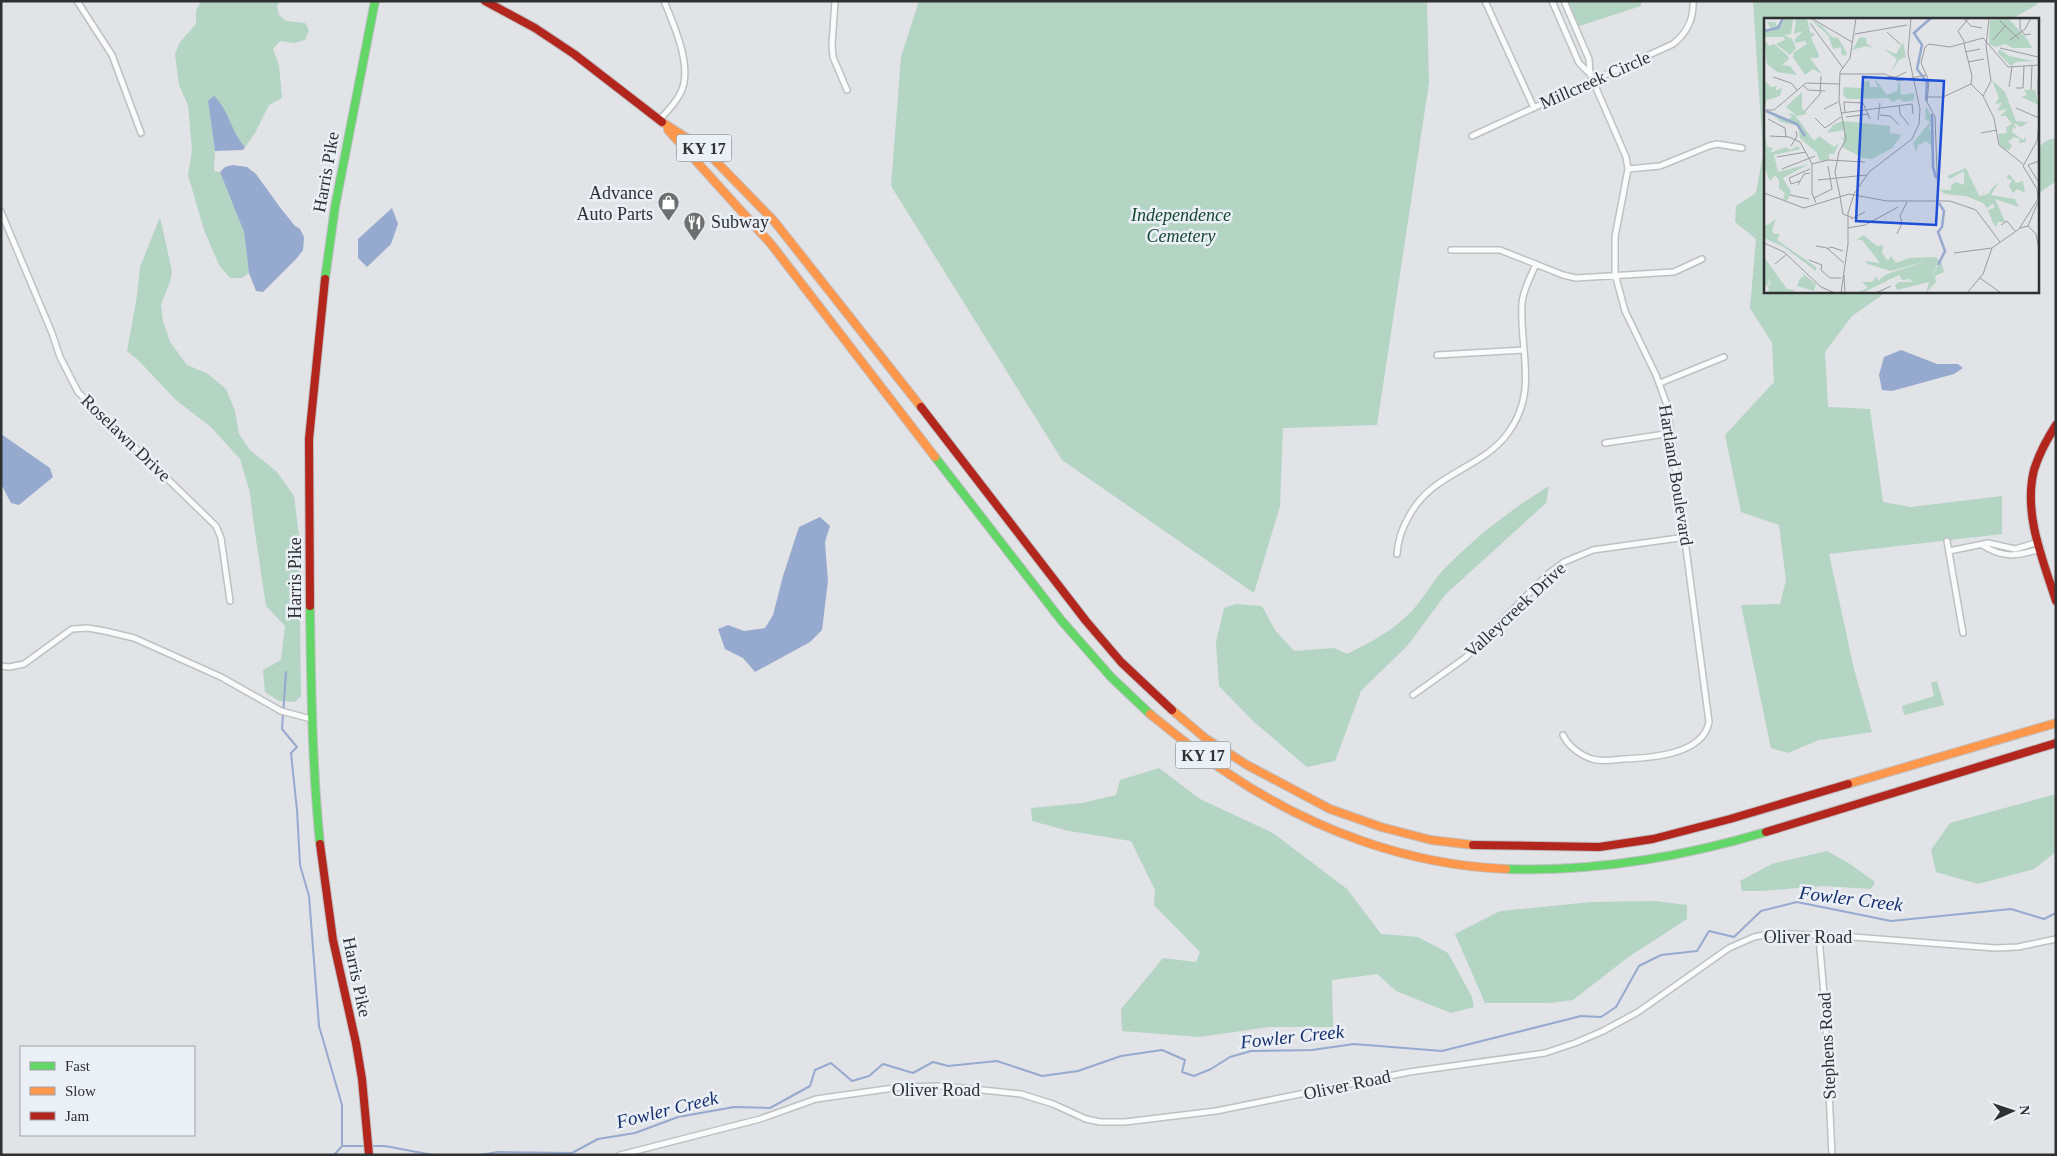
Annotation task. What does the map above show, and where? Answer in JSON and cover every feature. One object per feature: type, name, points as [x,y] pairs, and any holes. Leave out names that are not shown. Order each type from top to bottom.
[{"type":"main road","name":"Harris Pike","points":[[369,1155],[362,1079],[323,877],[314,780],[311,719],[309,439],[335,207],[375,1]]},
{"type":"main road","name":"KY 17","points":[[485,1],[535,28],[574,54],[659,120],[704,149],[774,221],[867,336],[1080,614],[1121,662],[1164,703],[1205,738],[1256,770],[1330,809],[1381,827],[1441,841],[1479,846],[1598,847],[1653,839],[1730,819],[2056,724]]},
{"type":"main road","name":"KY 17","points":[[659,120],[771,244],[1061,620],[1105,670],[1143,709],[1230,775],[1272,800],[1318,822],[1355,838],[1390,850],[1436,862],[1485,867],[1541,869],[1596,867],[1664,857],[1727,842],[2056,744]]},
{"type":"main road","points":[[2056,425],[2040,450],[2035,463],[2032,477],[2031,508],[2056,601]]},
{"type":"street","points":[[76,1],[112,55],[141,133]]},
{"type":"street","points":[[659,120],[674,105],[682,91],[684,74],[682,53],[664,1]]},
{"type":"street","points":[[835,1],[833,57],[848,90]]},
{"type":"street","points":[[1486,1],[1534,108]]},
{"type":"street","name":"Hartland Boulevard","points":[[1552,1],[1579,63],[1590,74]]},
{"type":"street","name":"Hartland Boulevard","points":[[1563,735],[1566,741],[1577,751],[1591,759],[1656,757],[1690,746],[1704,735],[1710,722],[1667,405],[1660,383],[1625,311],[1615,274],[1615,237],[1628,169],[1618,136],[1590,74],[1589,59],[1564,1]]},
{"type":"street","name":"Millcreek Circle","points":[[1472,136],[1673,44],[1688,27],[1692,18],[1693,1]]},
{"type":"street","points":[[1628,169],[1660,166],[1718,144],[1742,148]]},
{"type":"street","name":"Roselawn Drive","points":[[1,212],[70,380],[84,399],[216,526],[224,551],[230,600]]},
{"type":"street","points":[[1451,250],[1500,250],[1562,275],[1576,278],[1615,274],[1674,272],[1702,259]]},
{"type":"street","points":[[1398,554],[1400,535],[1412,510],[1422,496],[1436,484],[1492,450],[1509,432],[1517,418],[1524,398],[1526,384],[1522,301],[1536,264]]},
{"type":"street","points":[[1437,355],[1524,350]]},
{"type":"street","points":[[1660,383],[1724,357]]},
{"type":"street","points":[[1605,443],[1672,434]]},
{"type":"street","name":"Valleycreek Drive","points":[[1413,696],[1465,658],[1548,574],[1564,562],[1593,550],[1686,538]]},
{"type":"street","points":[[1947,541],[1963,633]]},
{"type":"street","points":[[1949,551],[1982,545],[1988,542],[2015,549],[2040,545]]},
{"type":"street","points":[[1,666],[9,668],[24,664],[72,629],[97,630],[134,638],[221,677],[281,711],[311,719]]},
{"type":"street","name":"Oliver Road","points":[[620,1155],[760,1120],[816,1099],[901,1087],[944,1086],[1021,1094],[1038,1098],[1086,1119],[1100,1122],[1125,1122],[1216,1111],[1409,1072],[1545,1053],[1603,1031],[1638,1012],[1722,952],[1743,941],[1774,933],[1995,948],[2018,947],[2056,938]]},
{"type":"street","name":"Stephens Road","points":[[1819,937],[1826,1016],[1832,1155]]},
{"type":"green space","points":[[199,1],[280,1],[277,6],[279,15],[286,21],[305,23],[309,30],[305,40],[294,43],[280,41],[273,49],[279,65],[282,98],[269,105],[255,133],[245,147],[237,138],[220,102],[208,101],[215,151],[214,171],[220,172],[244,232],[249,273],[242,278],[230,278],[219,265],[204,230],[188,175],[192,150],[188,105],[179,85],[175,54],[180,42],[196,24],[196,11],[200,3]]},
{"type":"green space","name":"Independence Cemetery","points":[[919,1],[1427,1],[1429,83],[1377,425],[1283,428],[1280,506],[1254,593],[1062,460],[891,186],[901,57]]},
{"type":"green space","points":[[1564,1],[1641,1],[1641,6],[1576,27]]},
{"type":"green space","points":[[1753,1],[2036,1],[2038,4],[2014,18],[1764,18],[1764,292],[1884,292],[1852,316],[1825,352],[1828,407],[1870,409],[1883,502],[1911,507],[2002,496],[2002,534],[1829,554],[1854,669],[1872,732],[1819,740],[1788,753],[1771,748],[1741,605],[1780,604],[1786,580],[1779,525],[1741,512],[1725,435],[1774,382],[1772,343],[1750,308],[1756,239],[1735,222],[1736,206],[1756,193],[1763,154]]},
{"type":"green space","points":[[2056,138],[2056,181],[2040,193],[2040,146],[2048,140]]},
{"type":"green space","points":[[160,217],[172,271],[170,282],[161,304],[163,321],[170,342],[187,365],[208,374],[226,389],[235,411],[239,434],[250,450],[277,472],[294,496],[299,536],[301,696],[295,702],[279,701],[265,692],[263,670],[281,660],[285,626],[266,606],[250,493],[240,459],[212,428],[176,400],[127,351],[140,267]]},
{"type":"green space","points":[[1549,486],[1546,503],[1445,595],[1408,645],[1361,691],[1335,761],[1307,767],[1254,722],[1219,686],[1216,642],[1224,608],[1236,604],[1262,606],[1275,630],[1294,651],[1334,648],[1347,654],[1396,625],[1411,612],[1444,569],[1472,542],[1522,503]]},
{"type":"green space","points":[[1937,681],[1944,705],[1904,715],[1902,706],[1934,696],[1931,683]]},
{"type":"green space","points":[[1159,768],[1200,799],[1273,833],[1347,889],[1381,934],[1418,937],[1448,953],[1472,997],[1474,1007],[1451,1013],[1396,991],[1377,974],[1332,980],[1333,1027],[1269,1027],[1199,1037],[1122,1031],[1121,1009],[1163,958],[1196,962],[1200,952],[1154,905],[1155,890],[1131,841],[1069,831],[1032,821],[1031,808],[1082,803],[1116,795],[1120,780]]},
{"type":"green space","points":[[2056,794],[2056,852],[2034,869],[1978,884],[1936,872],[1931,850],[1950,823]]},
{"type":"green space","points":[[1827,851],[1850,864],[1875,882],[1871,889],[1823,886],[1742,891],[1740,881],[1772,864]]},
{"type":"green space","points":[[1655,901],[1687,905],[1687,919],[1627,958],[1573,1000],[1551,1003],[1485,1003],[1455,934],[1500,911],[1591,902]]},
{"type":"water","points":[[214,96],[245,147],[243,150],[215,151],[208,101]]},
{"type":"water","points":[[233,165],[247,167],[256,174],[282,210],[295,226],[300,229],[304,237],[303,250],[263,292],[256,291],[249,273],[244,232],[220,172],[225,167]]},
{"type":"water","points":[[392,208],[398,224],[391,244],[367,267],[358,258],[358,239]]},
{"type":"water","points":[[1901,350],[1937,364],[1958,364],[1963,368],[1954,374],[1892,391],[1882,390],[1879,375],[1884,357]]},
{"type":"water","points":[[1,434],[50,468],[53,477],[19,505],[11,503],[1,484]]},
{"type":"water","points":[[820,517],[830,526],[825,542],[828,581],[822,630],[810,642],[755,672],[743,658],[725,649],[718,629],[728,625],[744,631],[765,628],[773,615],[799,527]]},
{"type":"waterway","points":[[286,672],[282,729],[297,747],[291,753],[300,865],[309,896],[319,1026],[342,1105],[342,1146]]},
{"type":"waterway","name":"Fowler Creek","points":[[479,1155],[498,1152],[572,1153],[598,1139],[635,1133],[678,1117],[734,1107],[770,1108],[810,1086],[815,1070],[831,1063],[852,1081],[869,1076],[883,1064],[913,1073],[933,1062],[948,1066],[997,1061],[1042,1076],[1078,1071],[1121,1056],[1162,1050],[1185,1060],[1182,1072],[1194,1076],[1211,1069],[1230,1057],[1251,1051],[1312,1050],[1354,1044],[1442,1051],[1581,1016],[1601,1017],[1616,1007],[1639,966],[1661,955],[1697,951],[1709,931],[1734,937],[1761,911],[1797,902],[1891,921],[2011,909],[2044,919],[2056,913]]},
{"type":"waterway","name":"Fowler Creek","points":[[334,1155],[342,1146],[365,1146]]},
{"type":"waterway","name":"Fowler Creek","points":[[370,1146],[385,1146],[433,1155]]},
{"type":"traffic: fast","points":[[325,279],[335,207],[375,1]]},
{"type":"traffic: fast","points":[[935,457],[1061,620],[1111,677],[1150,714]]},
{"type":"traffic: fast","points":[[310,606],[311,695],[320,844]]},
{"type":"traffic: fast","points":[[1506,869],[1572,868],[1638,861],[1702,849],[1766,832]]},
{"type":"traffic: slow","points":[[662,122],[704,149],[774,221],[921,407]]},
{"type":"traffic: slow","points":[[668,130],[771,244],[935,457]]},
{"type":"traffic: slow","points":[[1172,710],[1205,738],[1247,765],[1330,809],[1381,827],[1431,840],[1473,845]]},
{"type":"traffic: slow","points":[[1150,714],[1199,753],[1260,794],[1327,827],[1361,841],[1396,852],[1469,866],[1506,869]]},
{"type":"traffic: slow","points":[[1848,784],[2056,723]]},
{"type":"traffic: jam","points":[[485,1],[535,28],[574,54],[662,122]]},
{"type":"traffic: jam","points":[[310,606],[309,439],[325,279]]},
{"type":"traffic: jam","points":[[921,407],[1086,621],[1121,662],[1172,710]]},
{"type":"traffic: jam","points":[[2056,425],[2038,458],[2031,487],[2031,503],[2036,537],[2056,601]]},
{"type":"traffic: jam","points":[[1766,832],[2056,743]]},
{"type":"traffic: jam","points":[[1473,845],[1599,847],[1653,839],[1730,819],[1848,784]]},
{"type":"traffic: jam","points":[[320,844],[333,940],[362,1079],[369,1155]]},
{"type":"place","name":"Advance Auto Parts","points":[[669,222]]},
{"type":"place","name":"Subway","points":[[695,241]]}]
